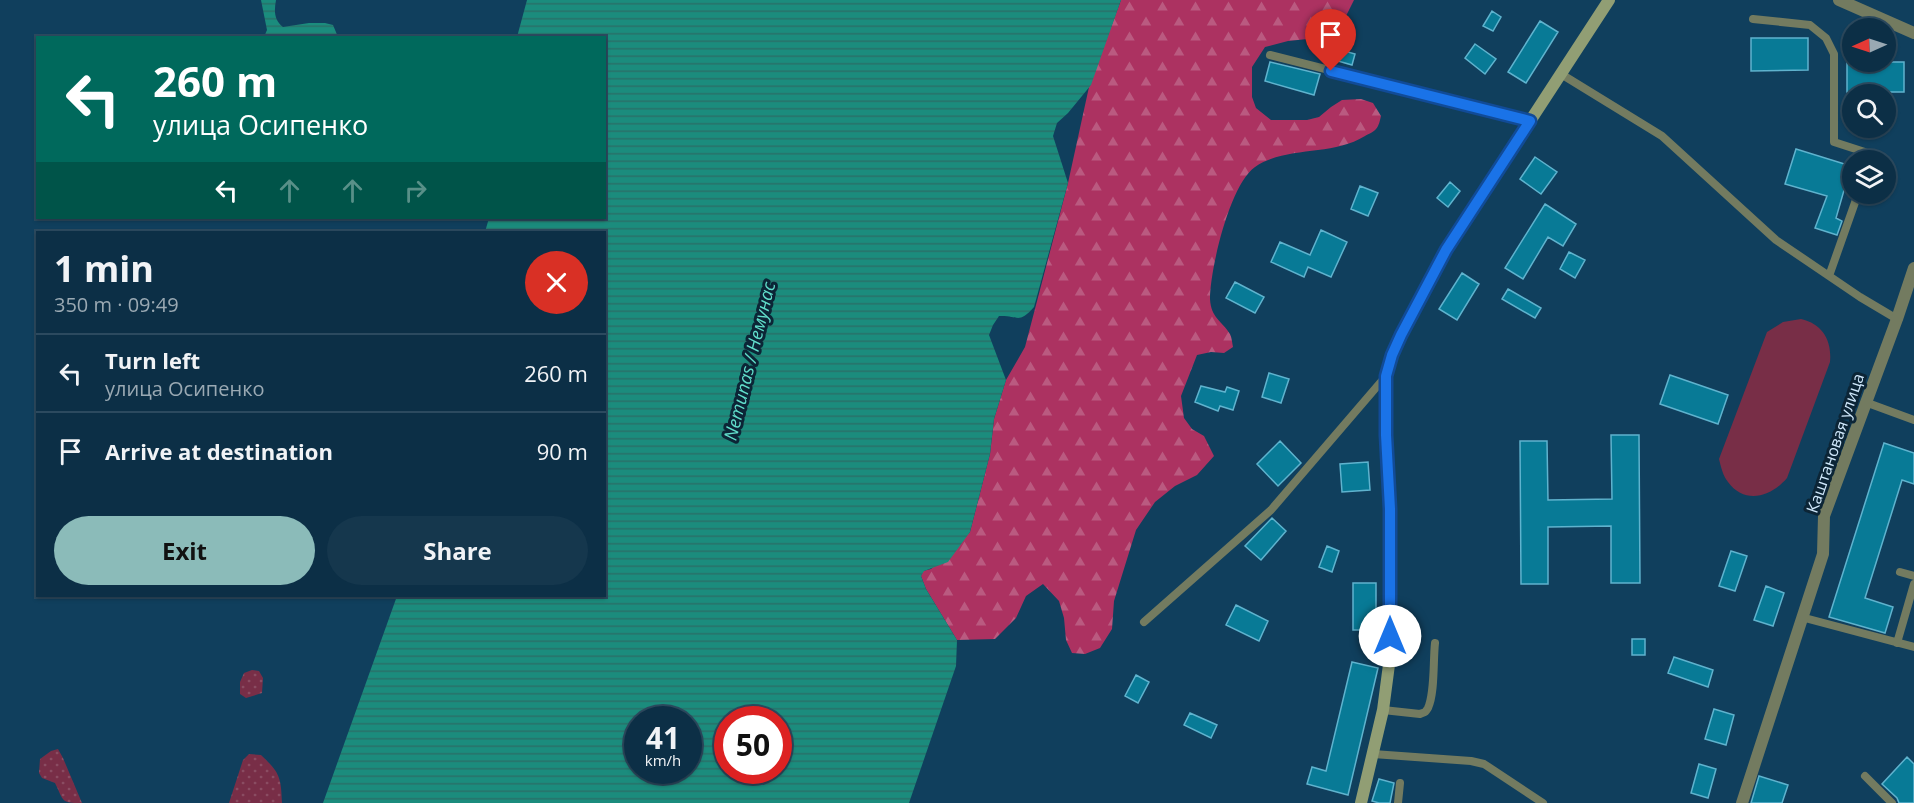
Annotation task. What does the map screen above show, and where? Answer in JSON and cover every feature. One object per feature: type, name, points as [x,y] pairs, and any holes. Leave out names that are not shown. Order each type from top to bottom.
[{"type":"main road","points":[[1361,803],[1383,710],[1390,657],[1390,509],[1386,376],[1392,355],[1446,250],[1610,0]]},
{"type":"street","points":[[1839,0],[1914,33]]},
{"type":"street","name":"Каштановая улица","points":[[1742,803],[1823,554],[1824,516],[1914,268]]},
{"type":"lane","points":[[1753,19],[1810,25],[1826,38],[1834,54],[1834,142],[1859,150]]},
{"type":"lane","points":[[1270,55],[1530,121]]},
{"type":"lane","points":[[1561,74],[1662,136],[1776,240],[1897,320]]},
{"type":"lane","points":[[1829,276],[1854,204]]},
{"type":"lane","points":[[1144,622],[1271,510],[1386,376]]},
{"type":"lane","points":[[1865,402],[1914,420]]},
{"type":"lane","points":[[1900,572],[1914,576]]},
{"type":"lane","points":[[1897,643],[1914,584]]},
{"type":"lane","points":[[1802,617],[1914,647]]},
{"type":"lane","points":[[1383,710],[1420,714],[1425,712],[1430,695],[1435,643]]},
{"type":"lane","points":[[1373,754],[1484,764],[1543,803]]},
{"type":"lane","points":[[1865,776],[1892,803]]},
{"type":"lane","points":[[1398,803],[1400,783]]},
{"type":"shaded area","points":[[1801,319],[1809,321],[1825,334],[1828,340],[1830,362],[1787,478],[1781,485],[1766,494],[1750,496],[1742,494],[1726,480],[1719,459],[1767,332],[1783,322]]},
{"type":"shaded area","points":[[252,670],[259,671],[263,678],[262,693],[246,698],[240,694],[240,682],[244,673]]},
{"type":"shaded area","points":[[58,749],[82,803],[64,800],[55,783],[42,778],[39,773],[40,759]]},
{"type":"shaded area","points":[[249,754],[261,755],[276,771],[280,781],[282,803],[229,803],[243,760]]},
{"type":"green space","points":[[1121,0],[1354,0],[1343,22],[1327,37],[1288,41],[1265,47],[1252,67],[1252,97],[1256,108],[1271,120],[1307,120],[1319,117],[1342,100],[1361,99],[1373,103],[1381,116],[1380,121],[1374,131],[1338,147],[1295,153],[1268,160],[1255,167],[1246,176],[1237,191],[1223,228],[1210,299],[1212,311],[1230,334],[1233,347],[1224,353],[1211,352],[1197,355],[1181,396],[1184,418],[1192,429],[1204,436],[1214,456],[1197,475],[1175,486],[1155,502],[1136,530],[1114,601],[1112,629],[1100,648],[1085,654],[1072,653],[1066,640],[1064,618],[1059,601],[1043,584],[1026,596],[1016,618],[995,639],[957,640],[926,589],[921,576],[923,571],[931,569],[970,532],[990,454],[994,419],[1006,380],[1025,347],[1068,183],[1089,87]]},
{"type":"water","points":[[261,0],[276,0],[275,15],[283,27],[325,23],[333,25],[338,36],[264,36],[267,30]]},
{"type":"water","name":"Nemunas / Немунас","points":[[527,0],[1121,0],[1091,85],[1057,123],[1053,136],[1068,183],[1034,307],[1029,313],[1018,318],[999,316],[989,335],[1006,380],[994,419],[990,454],[970,532],[948,562],[924,571],[921,576],[926,589],[957,640],[956,666],[909,803],[323,803],[397,597],[606,597],[606,231],[485,231],[489,219],[606,219],[606,36],[517,36]]},
{"type":"building","points":[[1492,11],[1501,17],[1493,31],[1483,26]]},
{"type":"building","points":[[1540,21],[1558,32],[1526,83],[1508,72]]},
{"type":"building","points":[[1751,38],[1808,38],[1808,70],[1751,71]]},
{"type":"building","points":[[1475,44],[1496,59],[1485,74],[1465,58]]},
{"type":"building","points":[[1334,48],[1355,54],[1352,65],[1331,59]]},
{"type":"building","points":[[1270,62],[1320,74],[1314,95],[1265,81]]},
{"type":"building","points":[[1896,62],[1904,62],[1904,92],[1896,92],[1896,84],[1847,84],[1847,72],[1896,72]]},
{"type":"building","points":[[1796,149],[1842,163],[1842,197],[1836,218],[1842,221],[1837,235],[1815,228],[1827,196],[1785,184]]},
{"type":"building","points":[[1535,157],[1557,172],[1541,194],[1520,179]]},
{"type":"building","points":[[1450,182],[1460,191],[1448,207],[1437,198]]},
{"type":"building","points":[[1360,186],[1378,193],[1368,216],[1351,209]]},
{"type":"building","points":[[1545,204],[1576,224],[1563,246],[1548,237],[1523,279],[1505,268]]},
{"type":"building","points":[[1321,230],[1347,242],[1331,277],[1308,267],[1304,277],[1271,262],[1280,242],[1310,255]]},
{"type":"building","points":[[1569,252],[1585,260],[1575,278],[1560,269]]},
{"type":"building","points":[[1462,273],[1479,284],[1457,320],[1439,309]]},
{"type":"building","points":[[1235,282],[1264,297],[1255,313],[1226,298]]},
{"type":"building","points":[[1508,289],[1541,308],[1535,318],[1502,299]]},
{"type":"building","points":[[1269,373],[1289,379],[1281,403],[1262,397]]},
{"type":"building","points":[[1670,375],[1728,395],[1718,424],[1660,404]]},
{"type":"building","points":[[1201,386],[1225,392],[1227,387],[1239,391],[1233,410],[1220,406],[1218,411],[1195,402]]},
{"type":"building","points":[[1611,435],[1639,435],[1640,583],[1611,583],[1611,526],[1548,527],[1548,584],[1521,584],[1520,441],[1547,441],[1548,500],[1612,499]]},
{"type":"building","points":[[1280,441],[1301,463],[1278,486],[1257,464]]},
{"type":"building","points":[[1884,443],[1914,453],[1914,484],[1902,480],[1865,598],[1893,607],[1885,633],[1829,617]]},
{"type":"building","points":[[1368,462],[1370,490],[1342,492],[1340,464]]},
{"type":"building","points":[[1272,518],[1286,531],[1261,560],[1245,546]]},
{"type":"building","points":[[1327,546],[1339,551],[1332,572],[1319,567]]},
{"type":"building","points":[[1731,551],[1747,556],[1735,591],[1719,586]]},
{"type":"building","points":[[1353,583],[1376,583],[1376,630],[1353,630]]},
{"type":"building","points":[[1766,586],[1784,593],[1773,626],[1754,620]]},
{"type":"building","points":[[1236,605],[1268,621],[1259,641],[1226,625]]},
{"type":"building","points":[[1632,639],[1645,639],[1645,655],[1632,655]]},
{"type":"building","points":[[1674,657],[1713,670],[1708,687],[1668,673]]},
{"type":"building","points":[[1352,662],[1378,668],[1348,795],[1307,784],[1312,767],[1326,771]]},
{"type":"building","points":[[1136,675],[1149,682],[1138,703],[1125,696]]},
{"type":"building","points":[[1714,709],[1734,715],[1726,745],[1705,739]]},
{"type":"building","points":[[1190,713],[1217,725],[1211,738],[1184,725]]},
{"type":"building","points":[[1907,757],[1914,764],[1914,803],[1899,803],[1897,798],[1882,784]]},
{"type":"building","points":[[1699,764],[1716,769],[1708,798],[1691,793]]},
{"type":"building","points":[[1759,776],[1788,785],[1782,803],[1751,803]]},
{"type":"building","points":[[1379,779],[1394,783],[1390,803],[1372,801]]},
{"type":"route","points":[[1331,71],[1530,121],[1446,250],[1401,335],[1386,376],[1390,509],[1390,636]]}]
